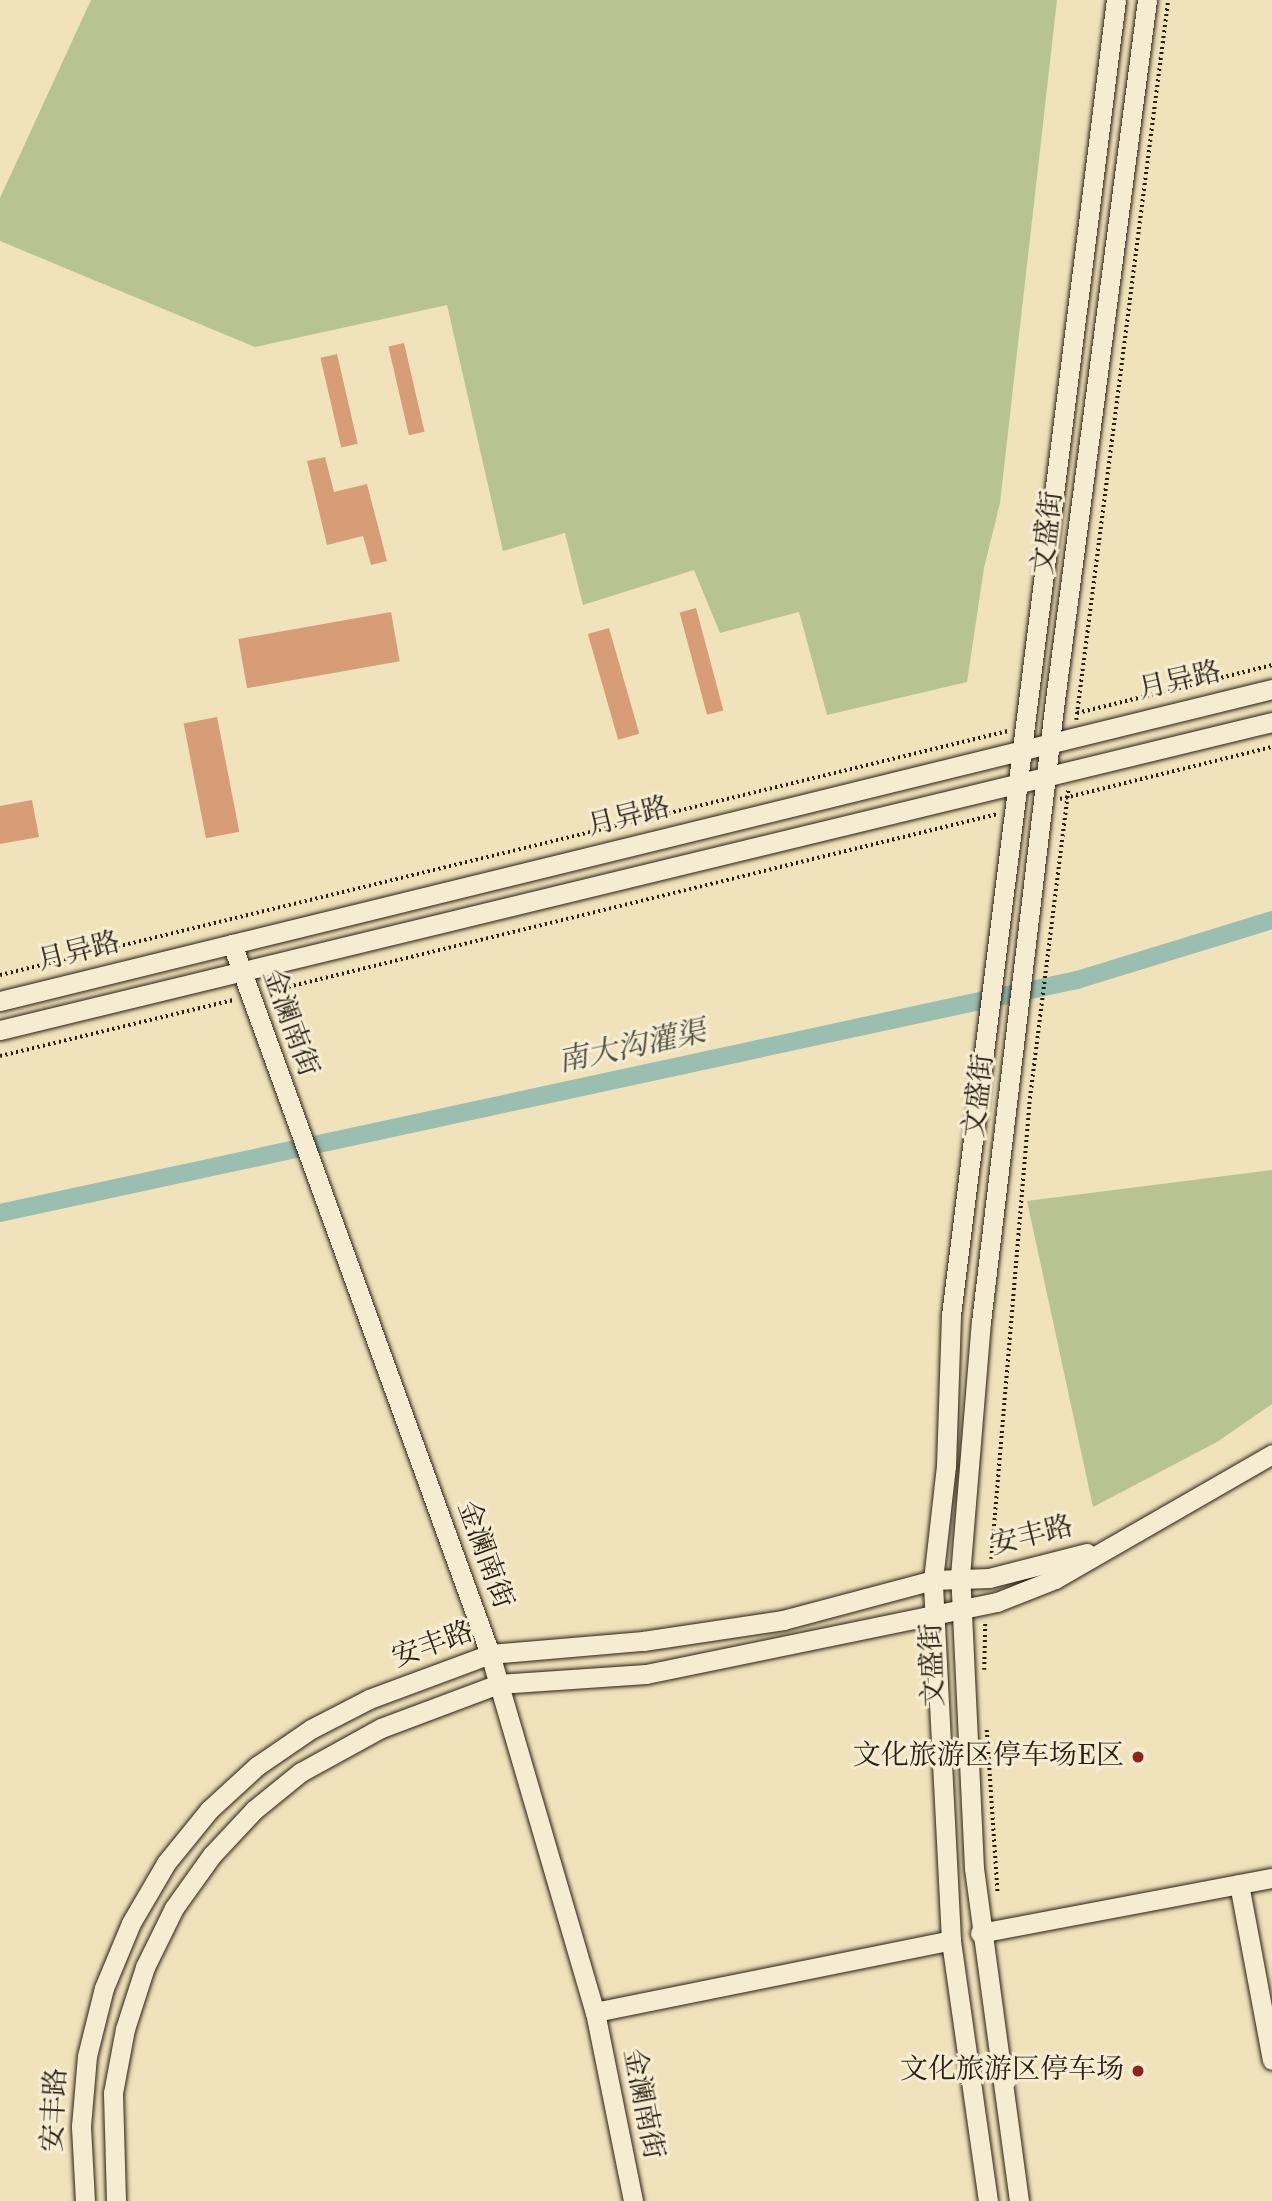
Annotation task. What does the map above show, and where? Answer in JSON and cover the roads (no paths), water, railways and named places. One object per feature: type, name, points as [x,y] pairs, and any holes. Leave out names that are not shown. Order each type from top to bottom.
[{"type":"main road","name":"文盛街","points":[[988,2201],[951,1940],[933,1580],[946,1466],[951,1315],[1116,0]]},
{"type":"main road","name":"文盛街","points":[[1019,2201],[990,1931],[967,1777],[960,1576],[981,1322],[1051,742],[1147,0]]},
{"type":"main road","name":"月异路","points":[[0,1001],[1272,689]]},
{"type":"main road","name":"月异路","points":[[0,1030],[1019,786],[1272,722]]},
{"type":"main road","name":"金澜南街","points":[[232,944],[490,1654],[595,2012],[633,2201]]},
{"type":"main road","name":"安丰路","points":[[116,2201],[111,2126],[125,2029],[154,1947],[192,1881],[254,1810],[327,1755],[381,1728],[498,1684],[646,1674],[808,1644],[933,1611],[985,1603],[1055,1579],[1199,1500],[1272,1454]]},
{"type":"main road","name":"安丰路","points":[[85,2201],[80,2126],[94,2021],[116,1955],[166,1863],[232,1787],[311,1728],[369,1699],[490,1654],[643,1641],[770,1622],[933,1580],[960,1576],[989,1578],[1101,1549],[1199,1500]]},
{"type":"main road","points":[[990,1931],[1272,1878]]},
{"type":"main road","points":[[1239,1884],[1272,2060]]},
{"type":"main road","points":[[595,2012],[951,1940]]},
{"type":"waterway","name":"南大沟灌渠","points":[[0,1213],[1077,980],[1272,920]]},
{"type":"place","name":"文化旅游区停车场E区","points":[[1138,1757]]},
{"type":"place","name":"文化旅游区停车场","points":[[1138,2071]]}]
